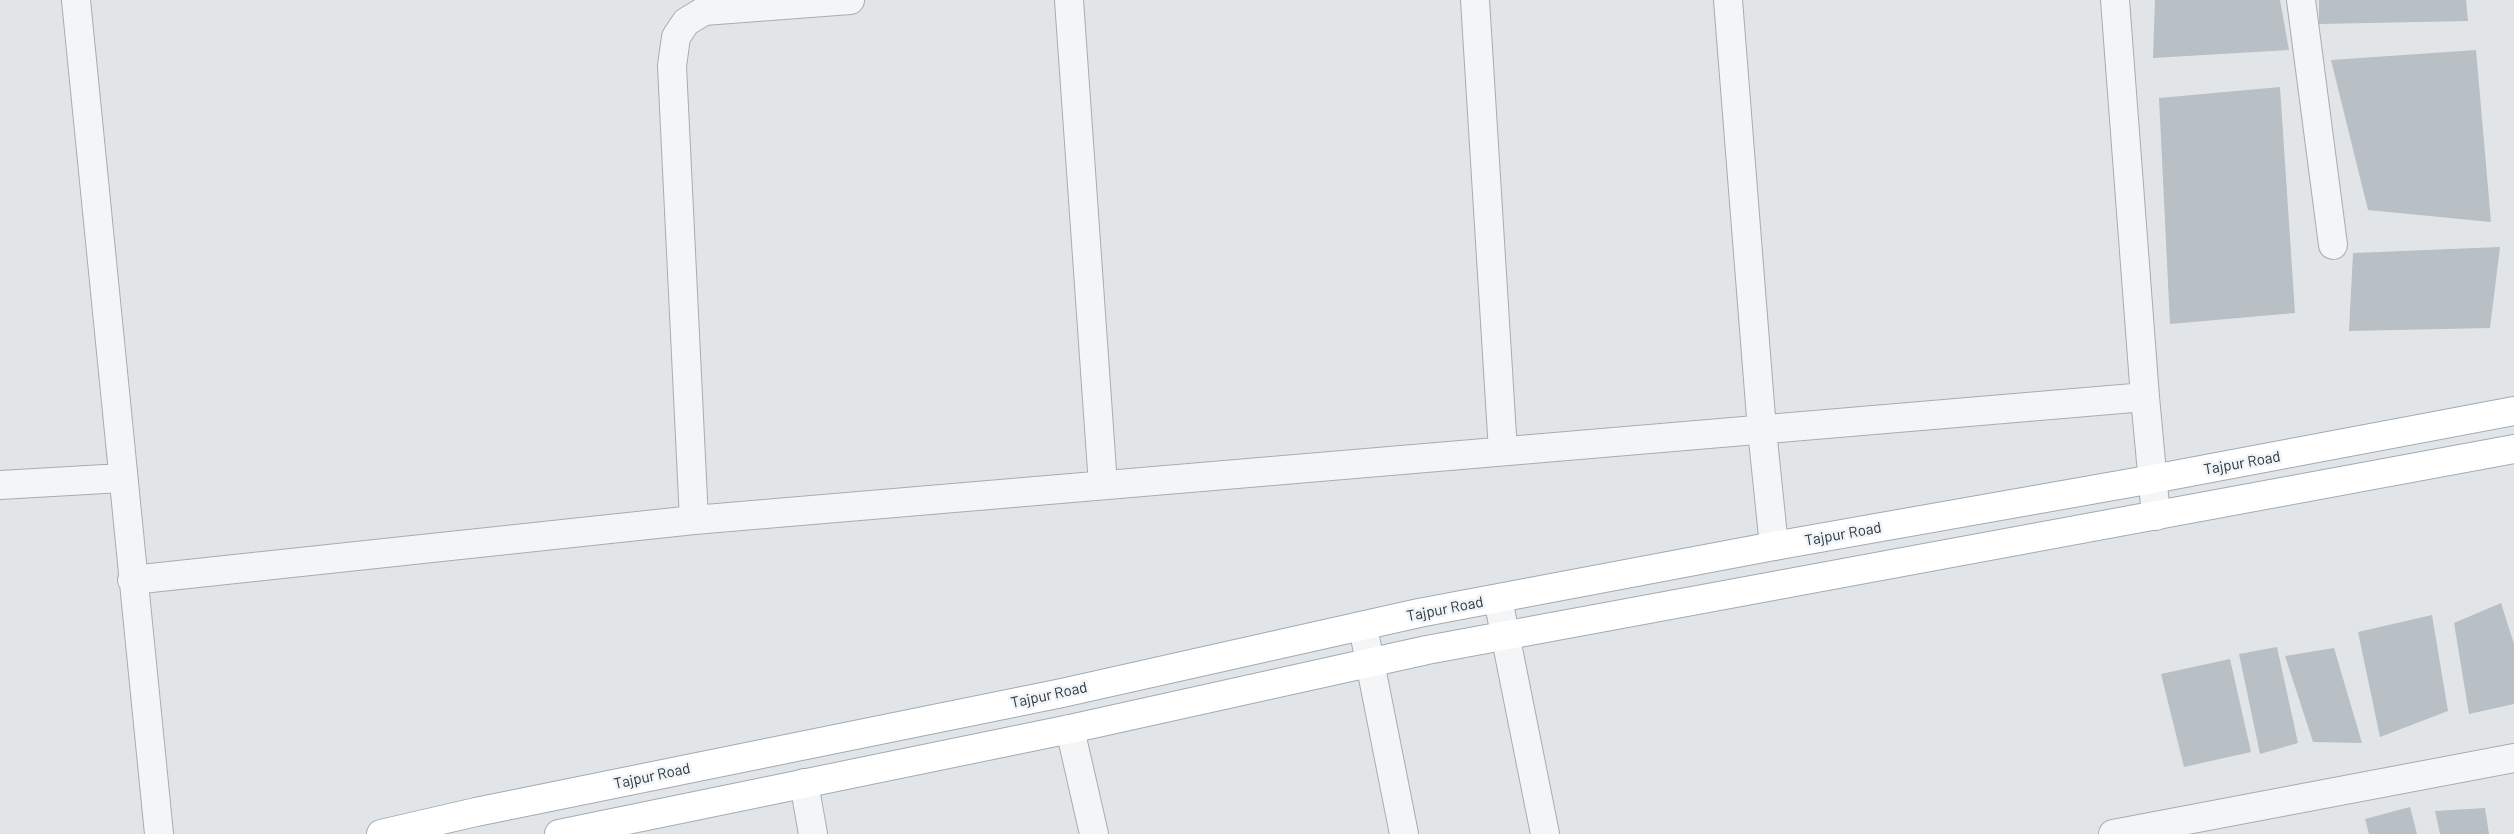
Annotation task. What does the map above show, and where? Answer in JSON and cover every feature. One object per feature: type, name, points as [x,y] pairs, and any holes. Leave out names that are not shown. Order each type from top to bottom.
[{"type":"main road","name":"Tajpur Road","points":[[381,834],[476,812],[1062,693],[1419,613],[2514,411]]},
{"type":"main road","points":[[559,834],[1070,729],[1370,663],[1506,636],[1781,583],[2156,516],[2514,449]]},
{"type":"street","points":[[76,0],[132,580],[159,834]]},
{"type":"street","points":[[694,520],[672,66],[676,37],[686,22],[704,11],[850,0]]},
{"type":"street","points":[[1069,0],[1103,486]]},
{"type":"street","points":[[1475,0],[1503,452]]},
{"type":"street","points":[[1728,0],[1762,430],[1774,546]]},
{"type":"street","points":[[2116,0],[2145,397],[2156,516]]},
{"type":"street","points":[[2301,0],[2333,245]]},
{"type":"street","points":[[132,580],[694,520],[2145,397]]},
{"type":"street","points":[[0,486],[122,478]]},
{"type":"street","points":[[1498,599],[1545,834]]},
{"type":"street","points":[[1363,627],[1403,834]]},
{"type":"street","points":[[1070,729],[1094,834]]},
{"type":"street","points":[[2113,834],[2514,758]]},
{"type":"street","points":[[804,783],[813,834]]},
{"type":"building","points":[[2155,0],[2280,0],[2289,50],[2153,58]]},
{"type":"building","points":[[2319,0],[2466,0],[2468,21],[2319,24]]},
{"type":"building","points":[[2476,50],[2491,222],[2368,210],[2331,60]]},
{"type":"building","points":[[2280,87],[2295,313],[2170,324],[2159,98]]},
{"type":"building","points":[[2500,247],[2490,328],[2349,331],[2353,253]]},
{"type":"building","points":[[2501,603],[2514,644],[2514,704],[2469,714],[2454,623]]},
{"type":"building","points":[[2432,615],[2448,711],[2380,737],[2358,632]]},
{"type":"building","points":[[2277,647],[2298,743],[2260,754],[2239,654]]},
{"type":"building","points":[[2334,648],[2362,743],[2313,742],[2285,656]]},
{"type":"building","points":[[2230,659],[2251,752],[2184,767],[2161,674]]},
{"type":"building","points":[[2410,807],[2417,834],[2369,834],[2365,819]]},
{"type":"building","points":[[2485,808],[2489,834],[2440,834],[2435,811]]}]
